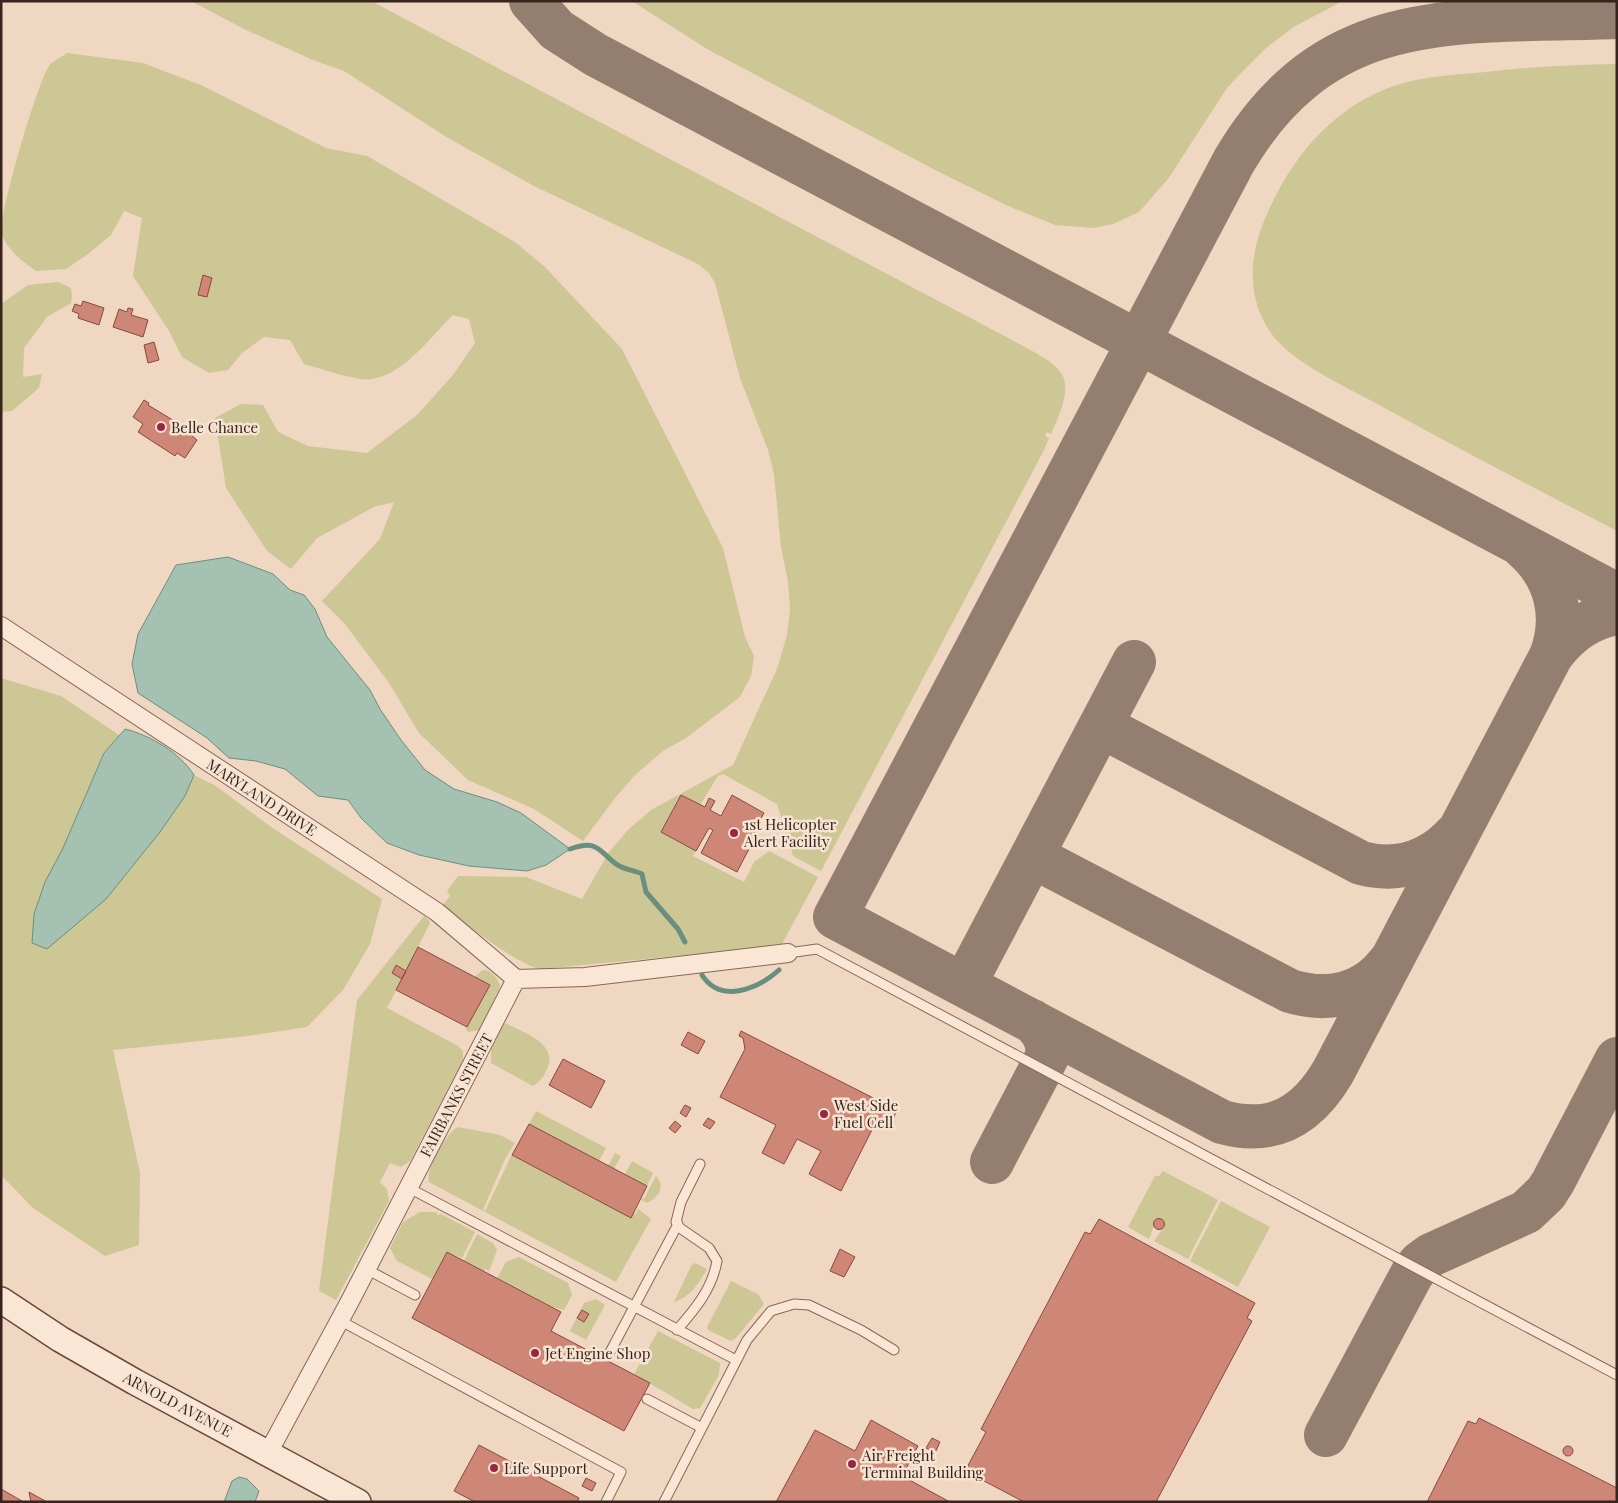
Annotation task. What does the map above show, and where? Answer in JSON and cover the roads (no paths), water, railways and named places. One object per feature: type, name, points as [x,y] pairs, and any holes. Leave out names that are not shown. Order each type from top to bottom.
[{"type":"street","name":"MARYLAND DRIVE","points":[[1,626],[437,912],[516,979]]},
{"type":"street","points":[[516,979],[584,977],[788,953]]},
{"type":"street","name":"FAIRBANKS STREET","points":[[268,1453],[366,1269],[516,979]]},
{"type":"street","name":"ARNOLD AVENUE","points":[[1,1300],[60,1339],[358,1502]]},
{"type":"lane","points":[[788,953],[817,949],[1617,1375]]},
{"type":"lane","points":[[609,1354],[678,1224],[681,1202],[700,1164]]},
{"type":"lane","points":[[407,1187],[736,1360]]},
{"type":"lane","points":[[677,1330],[697,1307],[710,1287],[714,1279],[717,1261],[709,1248],[678,1224]]},
{"type":"lane","points":[[366,1269],[415,1295]]},
{"type":"lane","points":[[664,1502],[747,1340],[771,1311],[794,1304],[809,1305],[861,1330],[894,1350]]},
{"type":"lane","points":[[339,1320],[622,1472],[606,1502]]},
{"type":"lane","points":[[647,1400],[702,1428]]},
{"type":"waterway","points":[[570,849],[586,845],[592,846],[601,850],[619,866],[642,874],[646,892],[678,929],[685,942]]},
{"type":"waterway","points":[[702,975],[710,984],[719,989],[729,991],[740,990],[761,983],[779,970]]},
{"type":"place","name":"Belle Chance","points":[[161,427]]},
{"type":"place","name":"1st Helicopter Alert Facility","points":[[734,833]]},
{"type":"place","name":"West Side Fuel Cell","points":[[824,1114]]},
{"type":"place","name":"Jet Engine Shop","points":[[535,1353]]},
{"type":"place","name":"Air Freight Terminal Building","points":[[852,1464]]},
{"type":"place","name":"Life Support","points":[[494,1468]]}]
